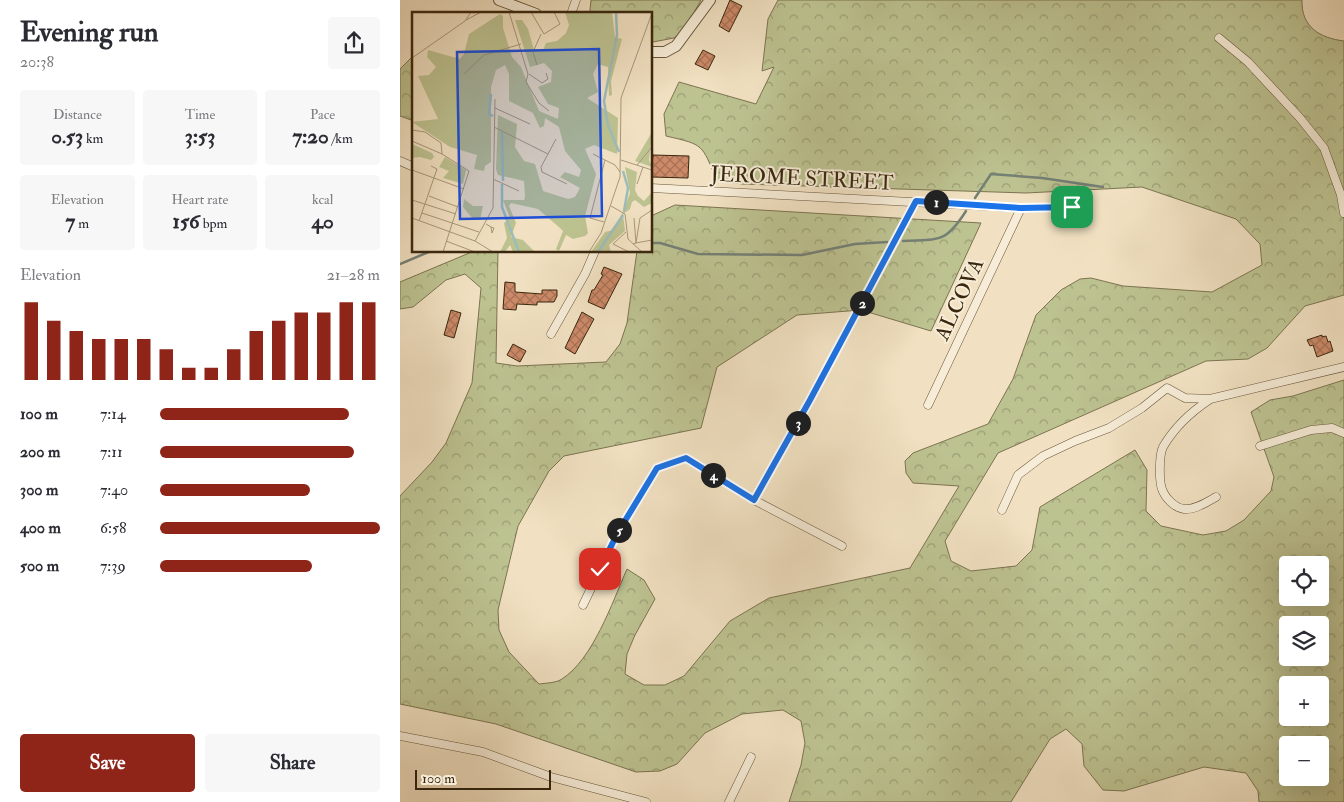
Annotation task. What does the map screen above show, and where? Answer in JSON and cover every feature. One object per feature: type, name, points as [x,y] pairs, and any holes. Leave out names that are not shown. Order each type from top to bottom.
[{"type":"street","points":[[499,0],[531,12]]},
{"type":"street","points":[[572,12],[576,0]]},
{"type":"street","points":[[652,52],[665,52],[676,46],[710,0]]},
{"type":"street","points":[[1219,38],[1248,62],[1300,118],[1324,148],[1341,194],[1344,213]]},
{"type":"street","points":[[400,161],[412,166]]},
{"type":"street","name":"JEROME STREET","points":[[652,188],[1021,208],[1072,207]]},
{"type":"street","points":[[754,500],[810,400],[916,201]]},
{"type":"street","name":"ALCOVA","points":[[928,405],[1021,208]]},
{"type":"street","points":[[550,334],[585,274],[595,252]]},
{"type":"street","points":[[1002,510],[1018,475],[1043,456],[1109,428],[1142,408],[1167,388],[1185,398],[1210,399],[1344,367]]},
{"type":"street","points":[[1210,399],[1193,410],[1178,426],[1162,449],[1160,472],[1162,490],[1170,502],[1182,509],[1192,509],[1216,498]]},
{"type":"street","points":[[1260,446],[1311,430],[1332,428],[1344,433]]},
{"type":"street","points":[[583,605],[617,534],[657,468],[686,458],[754,500],[842,546]]},
{"type":"street","points":[[400,736],[483,752],[551,777],[646,802]]},
{"type":"street","points":[[729,802],[751,757]]},
{"type":"green space","points":[[591,0],[701,0],[683,32],[674,38],[652,42],[652,12],[590,12]]},
{"type":"green space","points":[[778,0],[1302,0],[1305,17],[1314,30],[1327,37],[1344,41],[1344,295],[1305,306],[1267,348],[1248,359],[1206,361],[998,453],[945,541],[951,561],[971,571],[1016,566],[1032,550],[1040,507],[1135,450],[1147,470],[1146,511],[1161,526],[1203,535],[1226,531],[1244,520],[1271,491],[1274,477],[1251,412],[1270,400],[1293,396],[1344,380],[1344,802],[1259,802],[1258,791],[1246,773],[1204,767],[1124,791],[1103,790],[1084,766],[1082,744],[1066,729],[1050,739],[1011,802],[789,802],[801,765],[805,743],[801,721],[783,710],[742,714],[705,733],[677,764],[660,771],[636,772],[496,724],[400,704],[400,496],[432,462],[446,443],[472,383],[481,288],[465,274],[446,280],[413,307],[400,309],[400,282],[472,252],[498,252],[496,363],[517,366],[606,362],[620,344],[627,323],[637,252],[652,252],[652,216],[675,205],[981,223],[931,331],[861,310],[797,315],[717,367],[701,428],[564,456],[549,471],[518,526],[498,610],[499,630],[509,652],[539,684],[562,679],[573,670],[592,644],[627,569],[644,580],[655,599],[627,654],[625,674],[644,685],[665,685],[684,676],[730,621],[769,598],[910,568],[959,486],[913,483],[906,473],[905,461],[913,453],[988,424],[1013,379],[1036,315],[1061,290],[1080,279],[1091,278],[1123,286],[1212,292],[1262,265],[1260,244],[1236,219],[1142,187],[1026,193],[742,184],[717,180],[708,159],[700,148],[695,144],[666,136],[664,114],[679,82],[756,104],[774,67],[762,71],[768,19]]},
{"type":"green space","points":[[412,57],[412,120],[400,116],[400,69]]},
{"type":"building","points":[[730,0],[742,6],[729,32],[719,26]]},
{"type":"building","points":[[703,50],[715,56],[708,70],[695,64]]},
{"type":"building","points":[[653,155],[689,156],[688,178],[652,177]]},
{"type":"building","points":[[604,267],[622,274],[604,309],[588,302],[592,290],[594,290],[603,275],[601,274]]},
{"type":"building","points":[[505,282],[515,283],[515,292],[542,294],[542,290],[557,290],[557,296],[554,302],[537,302],[537,305],[517,304],[516,310],[503,309]]},
{"type":"building","points":[[451,310],[461,313],[454,338],[444,335]]},
{"type":"building","points":[[582,312],[594,319],[575,354],[565,348]]},
{"type":"building","points":[[1322,335],[1322,337],[1326,336],[1328,342],[1330,341],[1333,351],[1317,357],[1313,345],[1310,346],[1307,340]]},
{"type":"building","points":[[513,344],[526,351],[520,362],[507,355]]},
{"type":"waterway","points":[[975,198],[991,174],[1042,178],[1103,187]]},
{"type":"waterway","points":[[903,241],[940,238],[959,222],[966,211]]},
{"type":"waterway","points":[[652,243],[660,243],[698,254],[802,255],[855,244],[887,242]]},
{"type":"waterway","points":[[400,264],[429,252]]},
{"type":"route","points":[[600,569],[617,534],[657,468],[686,458],[754,500],[810,400],[916,201],[1021,208],[1072,207]]}]
